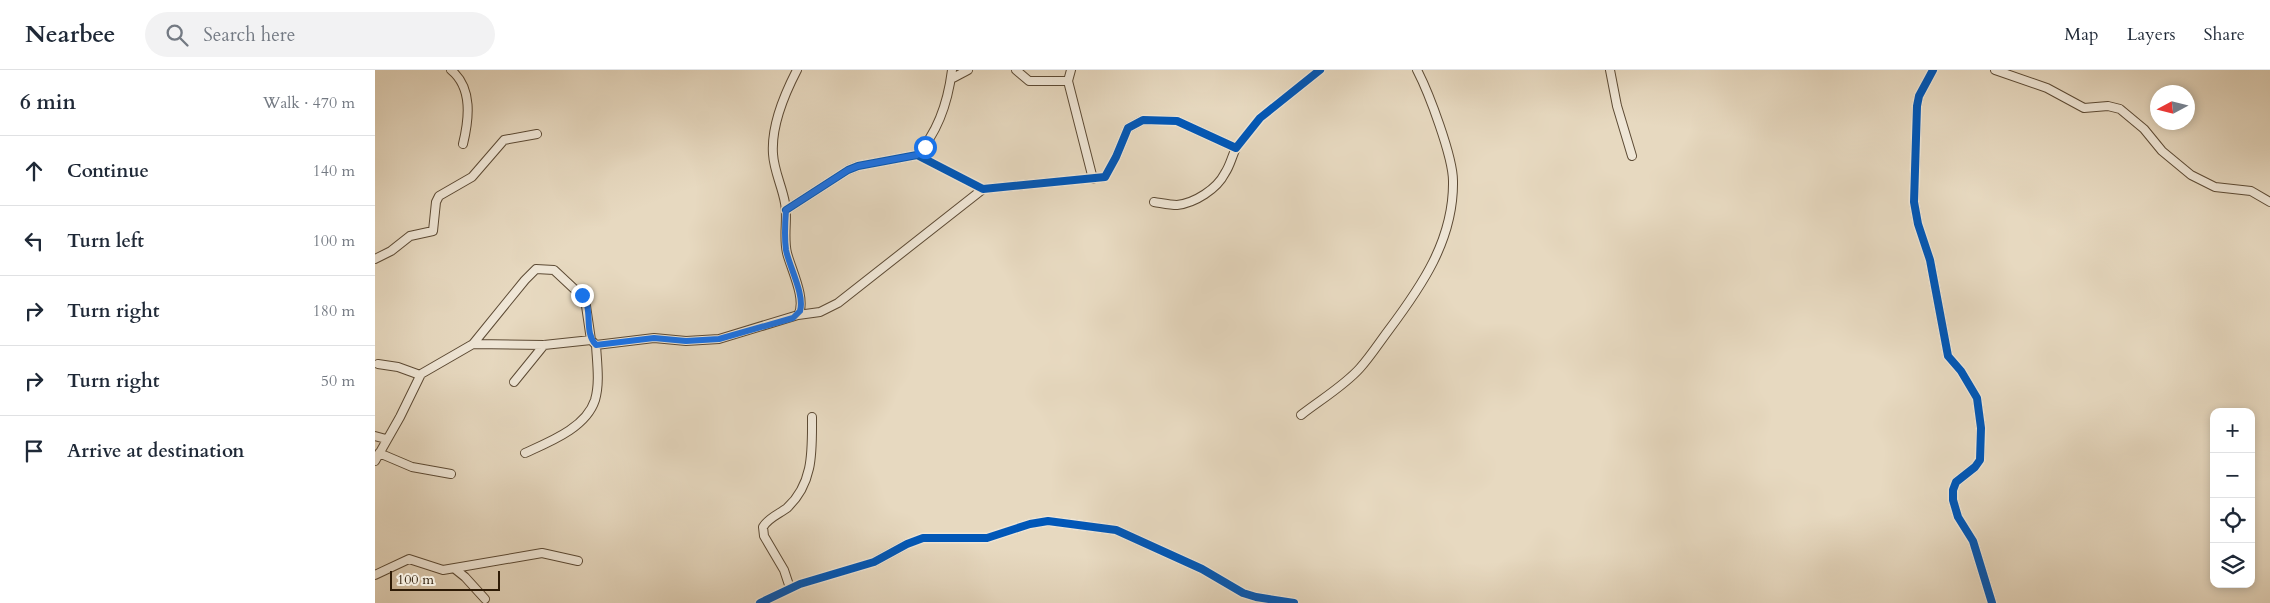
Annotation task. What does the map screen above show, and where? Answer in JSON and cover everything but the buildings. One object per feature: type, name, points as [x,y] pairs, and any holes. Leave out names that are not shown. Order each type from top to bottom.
[{"type":"street","points":[[451,70],[463,83],[466,90],[467,111],[463,144]]},
{"type":"street","points":[[797,70],[781,109],[773,142],[775,169],[786,210],[785,234],[787,252],[801,302],[798,315]]},
{"type":"street","points":[[786,210],[848,170],[858,166],[917,155],[925,147],[943,114],[951,79],[951,70]]},
{"type":"street","points":[[951,79],[968,70]]},
{"type":"street","points":[[1017,70],[1029,81],[1068,82]]},
{"type":"street","points":[[1071,70],[1068,82],[1093,179]]},
{"type":"street","points":[[1154,202],[1176,205],[1190,202],[1214,187],[1225,174],[1236,148],[1267,112],[1320,70]]},
{"type":"street","points":[[1301,415],[1360,368],[1417,290],[1430,270],[1440,248],[1452,202],[1453,181],[1451,162],[1417,70]]},
{"type":"street","points":[[1610,70],[1617,106],[1632,156]]},
{"type":"street","points":[[1933,70],[1919,96],[1917,106],[1914,202],[1929,260],[1948,356],[1970,384],[1978,401],[1981,428],[1980,460],[1975,467],[1956,482],[1953,490],[1953,500],[1958,516],[1973,541],[1992,603]]},
{"type":"street","points":[[1995,70],[2047,88],[2085,108],[2108,106],[2120,109],[2144,129],[2161,151],[2191,175],[2215,187],[2251,191],[2270,202]]},
{"type":"street","points":[[917,155],[983,189],[1105,177],[1129,128],[1143,120],[1177,122],[1236,148]]},
{"type":"street","points":[[375,259],[391,251],[410,236],[433,232],[439,196],[472,177],[504,140],[537,134]]},
{"type":"street","points":[[473,344],[544,345],[654,338],[686,341],[719,339],[798,315],[820,312],[837,303],[983,189]]},
{"type":"street","points":[[375,461],[386,439],[400,418],[421,374],[473,344],[529,276],[540,268],[554,270],[585,298],[593,343],[597,390],[590,409],[579,422],[567,431],[525,453]]},
{"type":"street","points":[[514,382],[544,345]]},
{"type":"street","points":[[378,364],[398,367],[420,375]]},
{"type":"street","points":[[790,588],[784,570],[764,536],[763,527],[786,508],[804,486],[809,474],[812,454],[812,417]]},
{"type":"street","points":[[375,436],[386,439]]},
{"type":"street","points":[[379,453],[412,467],[451,474]]},
{"type":"street","points":[[760,603],[790,588],[874,562],[907,544],[923,538],[987,538],[1030,524],[1048,521],[1116,530],[1209,573],[1243,593],[1294,603]]},
{"type":"street","points":[[375,575],[409,559],[436,568],[455,568],[542,553],[578,561]]},
{"type":"street","points":[[455,568],[485,599]]},
{"type":"cycle path","points":[[786,210],[848,170],[858,166],[917,155],[983,189],[1105,177],[1128,128],[1143,120],[1177,121],[1236,148],[1260,118],[1320,70]]},
{"type":"cycle path","points":[[1933,70],[1919,96],[1917,106],[1914,202],[1918,224],[1930,260],[1948,356],[1961,371],[1977,398],[1981,428],[1980,460],[1975,467],[1956,482],[1953,490],[1953,500],[1958,517],[1973,541],[1992,603]]},
{"type":"cycle path","points":[[760,603],[800,584],[874,562],[907,544],[923,538],[987,538],[1030,524],[1048,521],[1116,530],[1202,569],[1243,593],[1294,603]]},
{"type":"route","points":[[582,295],[587,304],[591,340],[596,345],[632,339],[654,338],[686,341],[719,339],[793,318],[800,311],[801,302],[785,241],[786,210],[834,177],[848,170],[858,166],[917,155],[925,147]]}]
